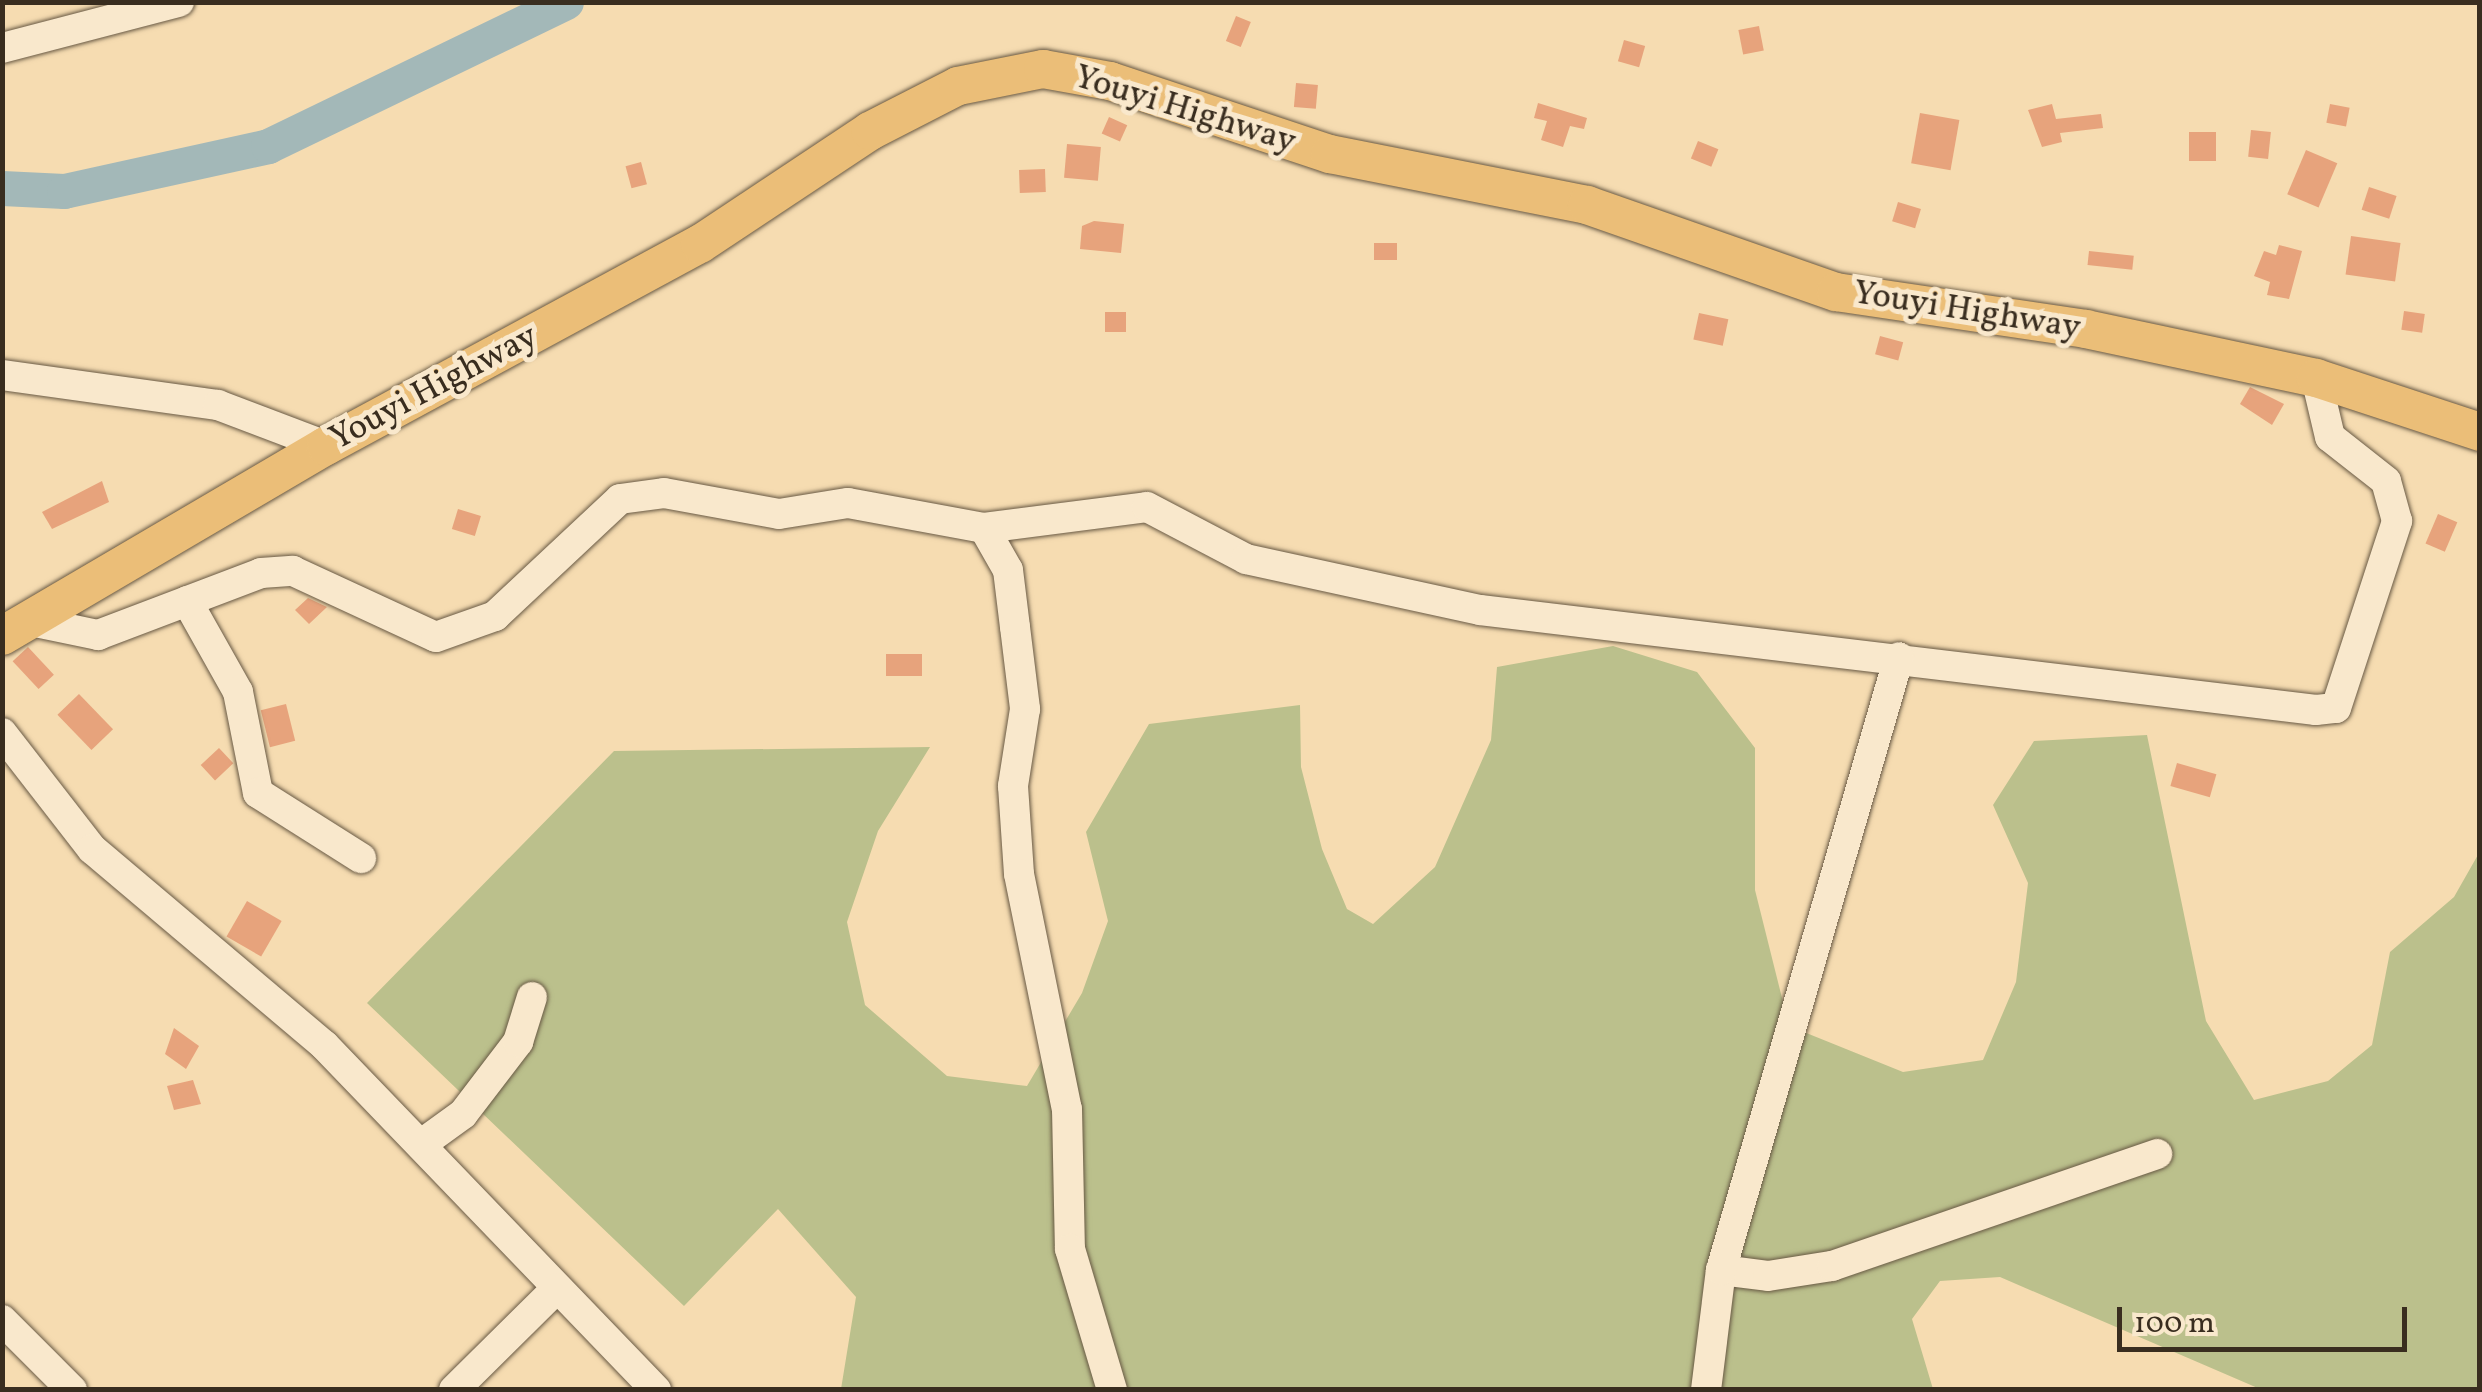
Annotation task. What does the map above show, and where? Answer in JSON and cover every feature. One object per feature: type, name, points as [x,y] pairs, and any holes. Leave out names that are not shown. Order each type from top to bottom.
[{"type":"main road","name":"Youyi Highway","points":[[14,628],[326,446],[700,244],[870,131],[958,86],[1043,69],[1110,81],[1330,154],[1587,206],[1836,292],[2086,329],[2316,378],[2480,432]]},
{"type":"street","points":[[2,48],[179,2]]},
{"type":"street","points":[[2,375],[218,405],[326,446]]},
{"type":"street","points":[[14,628],[98,635],[187,601],[293,571],[436,637],[495,616],[620,498],[664,493],[779,514],[848,503],[984,528],[1146,507],[1246,559],[1480,610],[2336,708],[2397,521],[2386,481],[2330,437],[2316,378]]},
{"type":"street","points":[[984,528],[1008,570],[1017,643],[1020,874],[1067,1109],[1070,1248],[1112,1390]]},
{"type":"street","points":[[187,601],[238,692],[258,793],[361,858]]},
{"type":"street","points":[[1706,1390],[1721,1270],[1898,657]]},
{"type":"street","points":[[2,732],[92,849],[324,1045],[656,1390]]},
{"type":"street","points":[[423,1144],[464,1114],[507,1057],[532,997]]},
{"type":"street","points":[[1721,1270],[1768,1276],[1832,1266],[2158,1154]]},
{"type":"street","points":[[454,1390],[557,1288]]},
{"type":"street","points":[[2,1320],[72,1390]]},
{"type":"green space","points":[[1613,646],[1697,672],[1755,748],[1755,890],[1789,1026],[1903,1072],[1983,1060],[2016,982],[2028,883],[1993,805],[2034,741],[2147,735],[2206,1021],[2254,1100],[2328,1081],[2372,1045],[2390,952],[2454,897],[2479,853],[2479,1389],[2260,1389],[2000,1277],[1940,1281],[1912,1319],[1933,1389],[841,1389],[856,1297],[778,1209],[684,1306],[367,1003],[614,751],[930,747],[878,831],[847,922],[865,1005],[947,1076],[1027,1086],[1082,993],[1108,921],[1086,832],[1149,724],[1300,705],[1301,767],[1322,849],[1347,909],[1373,924],[1435,867],[1491,740],[1497,667]]},
{"type":"building","points":[[1236,16],[1251,22],[1241,47],[1226,41]]},
{"type":"building","points":[[1759,26],[1764,51],[1743,55],[1738,30]]},
{"type":"building","points":[[1624,40],[1645,46],[1639,67],[1618,61]]},
{"type":"building","points":[[1296,83],[1318,85],[1316,109],[1294,107]]},
{"type":"building","points":[[1538,103],[1587,118],[1584,129],[1570,126],[1563,147],[1541,140],[1547,121],[1534,118]]},
{"type":"building","points":[[2052,104],[2056,119],[2101,114],[2103,128],[2060,133],[2062,142],[2042,147],[2028,110]]},
{"type":"building","points":[[2330,104],[2350,108],[2346,126],[2326,123]]},
{"type":"building","points":[[1920,113],[1959,120],[1951,170],[1911,163]]},
{"type":"building","points":[[1109,117],[1127,125],[1120,142],[1102,133]]},
{"type":"building","points":[[2251,130],[2271,132],[2268,159],[2248,157]]},
{"type":"building","points":[[2189,132],[2216,132],[2216,161],[2189,161]]},
{"type":"building","points":[[1698,141],[1718,149],[1711,167],[1691,159]]},
{"type":"building","points":[[1067,144],[1101,147],[1098,181],[1064,178]]},
{"type":"building","points":[[2306,150],[2337,163],[2319,207],[2287,194]]},
{"type":"building","points":[[641,162],[647,184],[631,188],[626,166]]},
{"type":"building","points":[[1045,169],[1046,192],[1020,193],[1019,170]]},
{"type":"building","points":[[2369,187],[2397,196],[2389,219],[2362,210]]},
{"type":"building","points":[[1898,202],[1921,209],[1915,228],[1892,221]]},
{"type":"building","points":[[1094,221],[1124,224],[1121,253],[1080,249],[1082,226]]},
{"type":"building","points":[[2351,236],[2401,243],[2395,282],[2346,275]]},
{"type":"building","points":[[1374,243],[1397,243],[1397,260],[1374,260]]},
{"type":"building","points":[[2279,245],[2302,251],[2289,299],[2267,295],[2270,282],[2254,276],[2264,251],[2276,255]]},
{"type":"building","points":[[2089,251],[2134,256],[2132,270],[2088,265]]},
{"type":"building","points":[[2404,311],[2425,314],[2422,333],[2401,330]]},
{"type":"building","points":[[1105,312],[1126,312],[1126,332],[1105,332]]},
{"type":"building","points":[[1699,313],[1728,319],[1723,346],[1693,339]]},
{"type":"building","points":[[1880,336],[1903,342],[1898,361],[1875,354]]},
{"type":"building","points":[[2250,387],[2284,404],[2272,425],[2240,404]]},
{"type":"building","points":[[102,481],[109,502],[52,529],[42,512]]},
{"type":"building","points":[[458,509],[481,516],[475,536],[452,529]]},
{"type":"building","points":[[2438,514],[2457,522],[2445,552],[2425,543]]},
{"type":"building","points":[[308,598],[327,607],[309,624],[295,610]]},
{"type":"building","points":[[28,647],[54,675],[39,689],[13,661]]},
{"type":"building","points":[[886,654],[922,654],[922,676],[886,676]]},
{"type":"building","points":[[79,694],[113,729],[91,750],[57,715]]},
{"type":"building","points":[[286,704],[295,741],[270,747],[261,710]]},
{"type":"building","points":[[219,748],[233,763],[215,780],[201,765]]},
{"type":"building","points":[[2177,763],[2216,774],[2210,797],[2170,786]]},
{"type":"building","points":[[247,901],[282,921],[261,957],[226,937]]},
{"type":"building","points":[[174,1028],[199,1046],[186,1069],[165,1054]]},
{"type":"building","points":[[193,1080],[201,1104],[174,1110],[167,1086]]},
{"type":"waterway","points":[[2,188],[64,191],[268,146],[566,2]]}]
